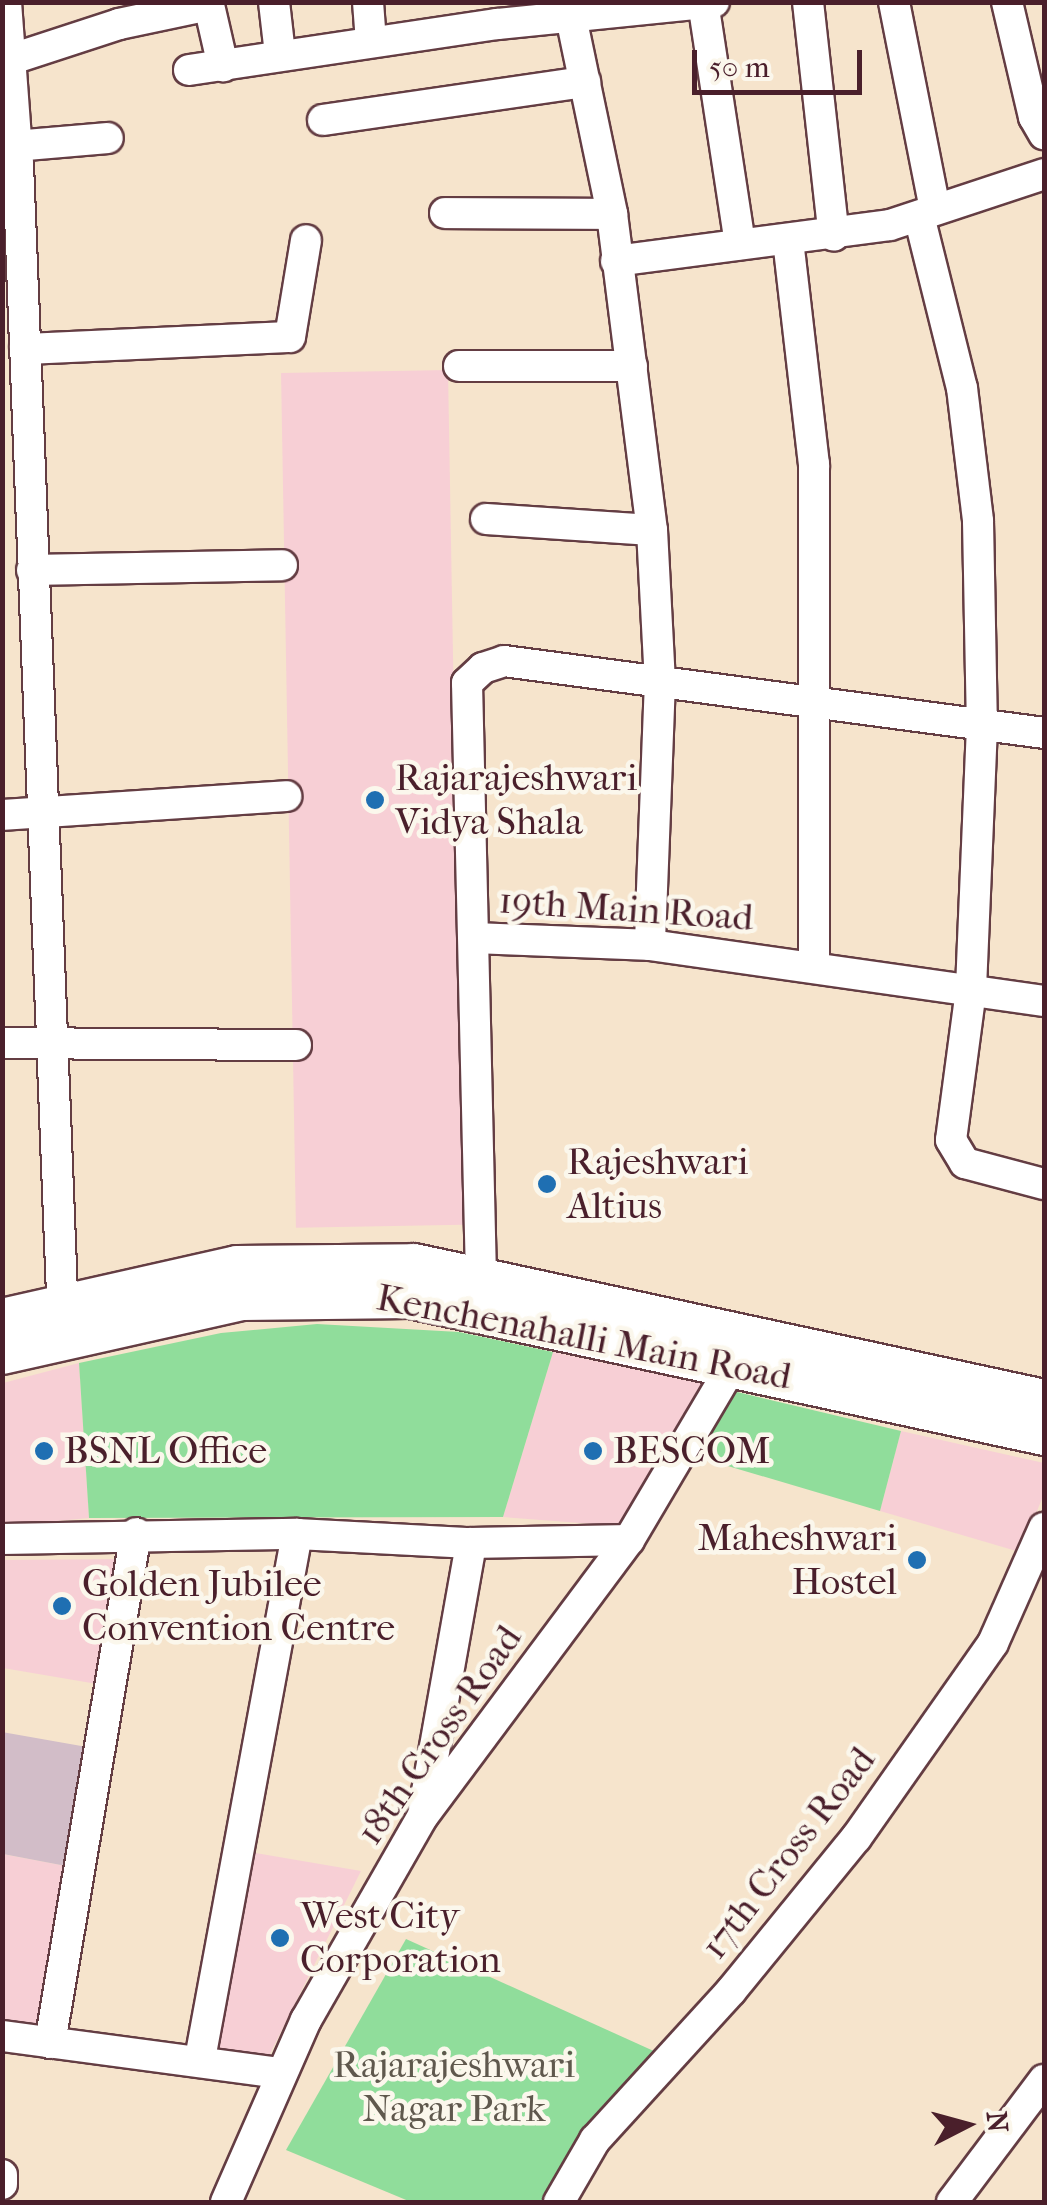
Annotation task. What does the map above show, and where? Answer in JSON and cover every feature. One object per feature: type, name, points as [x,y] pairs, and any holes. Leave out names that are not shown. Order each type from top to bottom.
[{"type":"main road","name":"Kenchenahalli Main Road","points":[[2,1354],[63,1323],[237,1266],[363,1260],[481,1276],[1044,1435]]},
{"type":"main road","name":"Kenchenahalli Main Road","points":[[2,1319],[63,1323],[242,1300],[363,1294],[742,1348],[1044,1400]]},
{"type":"street","points":[[6,2],[25,349],[49,1042],[63,1323]]},
{"type":"street","points":[[274,2],[280,54]]},
{"type":"street","points":[[368,2],[371,42]]},
{"type":"street","points":[[808,2],[834,236]]},
{"type":"street","points":[[894,2],[927,213],[962,388],[978,521],[982,726],[972,990],[951,1140],[965,1163],[1044,1184]]},
{"type":"street","points":[[1008,2],[1034,117],[1044,134]]},
{"type":"street","points":[[189,70],[371,42],[496,14],[571,17],[707,3],[740,244]]},
{"type":"street","points":[[9,60],[183,5],[212,6],[222,66]]},
{"type":"street","points":[[571,17],[612,214],[652,530],[660,681],[650,945]]},
{"type":"street","points":[[323,120],[585,82]]},
{"type":"street","points":[[12,158],[108,138]]},
{"type":"street","points":[[616,261],[834,236],[927,213],[1044,174]]},
{"type":"street","points":[[446,213],[612,214]]},
{"type":"street","points":[[25,349],[290,337],[306,240]]},
{"type":"street","points":[[788,240],[814,464],[814,966]]},
{"type":"street","points":[[459,366],[632,366]]},
{"type":"street","points":[[486,519],[652,530]]},
{"type":"street","points":[[32,570],[282,565]]},
{"type":"street","points":[[476,938],[467,684],[482,668],[504,661],[1044,733]]},
{"type":"street","points":[[2,815],[286,796]]},
{"type":"street","name":"19th Main Road","points":[[481,1276],[476,938],[650,945],[1044,1001]]},
{"type":"street","points":[[2,1043],[296,1045]]},
{"type":"street","name":"18th Cross Road","points":[[226,2202],[279,2073],[423,1816],[629,1540],[742,1348]]},
{"type":"street","name":"17th Cross Road","points":[[560,2202],[595,2140],[731,1991],[856,1838],[992,1643],[1044,1528]]},
{"type":"street","points":[[2,1539],[136,1533],[297,1534],[471,1543],[629,1540]]},
{"type":"street","points":[[50,2044],[136,1533]]},
{"type":"street","points":[[200,2059],[297,1534]]},
{"type":"street","points":[[423,1816],[471,1543]]},
{"type":"street","points":[[2,2036],[200,2059],[279,2073]]},
{"type":"street","points":[[952,2202],[1044,2080]]},
{"type":"street","points":[[2,2174],[2,2184]]},
{"type":"shaded area","name":"Rajarajeshwari Vidya Shala","points":[[448,370],[463,1225],[296,1228],[281,373]]},
{"type":"shaded area","name":"BESCOM","points":[[553,1352],[703,1384],[620,1526],[503,1517]]},
{"type":"shaded area","name":"BSNL Office","points":[[79,1363],[89,1518],[3,1526],[3,1383]]},
{"type":"shaded area","points":[[901,1431],[1044,1463],[1044,1494],[1020,1552],[880,1511]]},
{"type":"shaded area","points":[[120,1559],[97,1684],[3,1668],[2,1560]]},
{"type":"shaded area","points":[[2,1732],[87,1747],[66,1866],[3,1854]]},
{"type":"shaded area","points":[[250,1852],[361,1871],[267,2060],[212,2050]]},
{"type":"shaded area","points":[[2,1854],[66,1866],[36,2032],[3,2025]]},
{"type":"green space","points":[[317,1324],[459,1332],[553,1352],[503,1517],[89,1518],[79,1363],[221,1333]]},
{"type":"green space","points":[[733,1391],[901,1431],[880,1511],[694,1456]]},
{"type":"green space","name":"Rajarajeshwari Nagar Park","points":[[406,1939],[667,2057],[548,2202],[411,2202],[286,2150]]},
{"type":"place","name":"Rajarajeshwari Vidya Shala","points":[[375,800]]},
{"type":"place","name":"Rajeshwari Altius","points":[[547,1184]]},
{"type":"place","name":"BSNL Office","points":[[44,1451]]},
{"type":"place","name":"BESCOM","points":[[593,1451]]},
{"type":"place","name":"Maheshwari Hostel","points":[[917,1560]]},
{"type":"place","name":"Golden Jubilee Convention Centre","points":[[62,1606]]},
{"type":"place","name":"West City Corporation","points":[[280,1938]]}]
